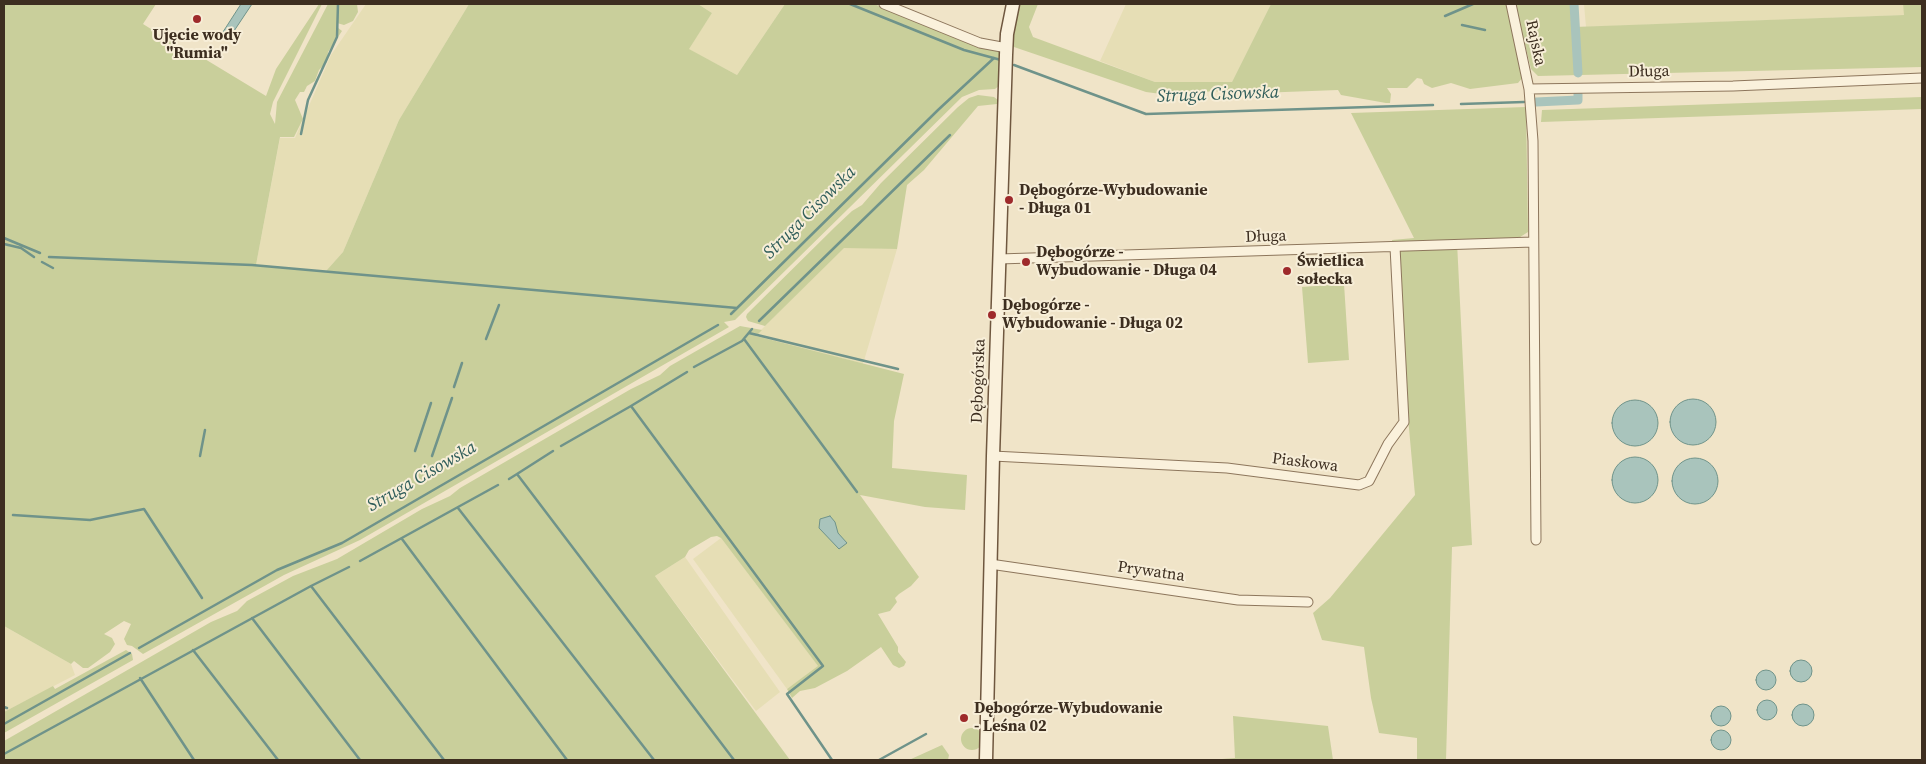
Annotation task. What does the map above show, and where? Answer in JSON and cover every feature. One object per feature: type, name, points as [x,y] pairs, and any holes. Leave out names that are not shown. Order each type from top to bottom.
[{"type":"street","points":[[884,4],[980,43],[1007,48]]},
{"type":"street","name":"Dębogórska","points":[[986,760],[999,259],[1007,48],[1013,4]]},
{"type":"street","name":"Rajska","points":[[1511,4],[1530,89]]},
{"type":"street","name":"Długa","points":[[1530,89],[1733,86],[1922,78]]},
{"type":"street","points":[[1530,89],[1533,141],[1536,540]]},
{"type":"street","name":"Długa","points":[[999,259],[1533,242]]},
{"type":"street","name":"Piaskowa","points":[[993,456],[1227,468],[1359,485],[1369,481],[1388,444],[1404,422],[1396,247]]},
{"type":"street","name":"Prywatna","points":[[990,564],[1238,600],[1308,602]]},
{"type":"shaded area","points":[[366,4],[469,4],[399,120],[343,252],[326,271],[256,265],[280,138],[295,138],[331,55]]},
{"type":"shaded area","points":[[698,4],[785,4],[737,75],[688,49],[712,13]]},
{"type":"shaded area","points":[[1126,4],[1271,4],[1232,82],[1155,82],[1100,61]]},
{"type":"shaded area","points":[[1584,4],[1903,4],[1905,15],[1586,27]]},
{"type":"shaded area","points":[[844,247],[897,249],[863,364],[755,336]]},
{"type":"shaded area","points":[[721,538],[819,667],[787,689],[693,559]]},
{"type":"shaded area","points":[[685,557],[780,692],[756,711],[655,576]]},
{"type":"shaded area","points":[[4,626],[71,664],[75,675],[4,712]]},
{"type":"green space","points":[[4,4],[156,4],[143,24],[266,96],[276,69],[319,4],[322,4],[273,102],[270,114],[275,124],[277,102],[328,4],[357,4],[358,12],[353,21],[344,25],[337,23],[337,27],[342,31],[328,52],[327,62],[319,70],[315,81],[307,86],[304,92],[300,92],[295,100],[303,119],[294,137],[280,137],[256,265],[326,271],[343,252],[399,120],[469,4],[698,4],[712,13],[689,49],[737,75],[785,4],[874,4],[1002,49],[1000,85],[995,89],[979,90],[962,97],[735,320],[724,322],[729,327],[360,540],[284,575],[143,654],[132,646],[127,645],[124,639],[131,624],[124,621],[104,634],[112,638],[115,644],[110,652],[88,668],[83,668],[74,661],[71,664],[4,626]]},
{"type":"green space","points":[[1017,4],[1038,4],[1029,27],[1033,37],[1155,82],[1232,82],[1271,4],[1508,4],[1523,77],[1518,83],[1470,89],[1451,83],[1432,88],[1424,84],[1422,79],[1417,78],[1407,88],[1387,88],[1391,94],[1390,103],[1341,95],[1338,90],[1232,94],[1215,91],[1169,95],[1146,92],[1014,47],[1011,43]]},
{"type":"green space","points":[[1515,4],[1572,4],[1574,27],[1904,15],[1903,4],[1922,4],[1922,67],[1538,76],[1531,69]]},
{"type":"green space","points":[[978,95],[994,97],[998,100],[997,104],[978,106],[924,170],[907,185],[897,249],[844,248],[765,326],[748,321],[747,314],[835,227],[852,211],[862,205],[881,183],[958,107],[969,98]]},
{"type":"green space","points":[[1922,97],[1922,109],[1541,122],[1542,110]]},
{"type":"green space","points":[[1526,107],[1528,232],[1517,239],[1457,242],[1472,545],[1452,547],[1446,760],[1417,760],[1417,738],[1379,733],[1371,698],[1364,647],[1322,640],[1313,613],[1330,598],[1415,495],[1392,240],[1414,238],[1351,113]]},
{"type":"green space","points":[[1344,284],[1349,360],[1308,363],[1302,287]]},
{"type":"green space","points":[[740,326],[762,330],[756,336],[904,374],[894,421],[892,468],[967,475],[965,510],[925,507],[860,495],[919,577],[911,586],[895,598],[897,602],[890,611],[878,614],[898,647],[898,652],[906,662],[904,666],[899,668],[893,665],[881,647],[847,671],[815,688],[800,691],[792,698],[787,689],[818,666],[721,538],[717,536],[711,537],[689,550],[685,557],[655,576],[790,760],[4,760],[4,741],[211,622],[237,611],[247,601],[293,576],[337,559],[422,509],[450,496],[460,488],[631,389],[660,375],[670,366]]},
{"type":"green space","points":[[126,650],[132,654],[133,660],[4,733],[4,712],[53,686],[55,689]]},
{"type":"green space","points":[[1233,716],[1328,726],[1333,760],[1209,760],[1235,758]]},
{"type":"green space","points":[[972,728],[980,731],[983,739],[980,747],[972,750],[964,747],[961,739],[964,731]]},
{"type":"green space","points":[[942,745],[949,755],[948,760],[909,760]]},
{"type":"water","points":[[241,4],[252,4],[228,40],[221,35]]},
{"type":"water","points":[[1693,399],[1706,403],[1712,409],[1716,422],[1712,435],[1706,441],[1693,445],[1680,441],[1674,435],[1670,422],[1674,409],[1680,403]]},
{"type":"water","points":[[1635,400],[1648,404],[1654,410],[1658,423],[1654,436],[1648,442],[1635,446],[1622,442],[1616,436],[1612,423],[1616,410],[1622,404]]},
{"type":"water","points":[[1635,457],[1648,461],[1654,467],[1658,480],[1654,493],[1648,499],[1635,503],[1622,499],[1616,493],[1612,480],[1616,467],[1622,461]]},
{"type":"water","points":[[1695,458],[1708,462],[1714,468],[1718,481],[1714,494],[1708,500],[1695,504],[1682,500],[1676,494],[1672,481],[1676,468],[1682,462]]},
{"type":"water","points":[[830,516],[835,522],[838,533],[847,543],[839,549],[819,528],[820,519]]},
{"type":"water","points":[[1801,660],[1809,663],[1812,671],[1809,679],[1801,682],[1793,679],[1790,671],[1793,663]]},
{"type":"water","points":[[1766,670],[1773,673],[1776,680],[1773,687],[1766,690],[1759,687],[1756,680],[1759,673]]},
{"type":"water","points":[[1767,700],[1774,703],[1777,710],[1774,717],[1767,720],[1760,717],[1757,710],[1760,703]]},
{"type":"water","points":[[1803,704],[1811,707],[1814,715],[1811,723],[1803,726],[1795,723],[1792,715],[1795,707]]},
{"type":"water","points":[[1721,706],[1728,709],[1731,716],[1728,723],[1721,726],[1714,723],[1711,716],[1714,709]]},
{"type":"water","points":[[1721,730],[1728,733],[1731,740],[1728,747],[1721,750],[1714,747],[1711,740],[1714,733]]},
{"type":"waterway","points":[[301,134],[308,100],[337,37],[338,4]]},
{"type":"waterway","points":[[850,4],[964,50],[1001,60]]},
{"type":"waterway","points":[[1445,16],[1473,4]]},
{"type":"waterway","points":[[1574,4],[1578,73]]},
{"type":"waterway","points":[[1462,25],[1485,30]]},
{"type":"waterway","name":"Struga Cisowska","points":[[731,314],[938,110],[994,58]]},
{"type":"waterway","name":"Struga Cisowska","points":[[1014,65],[1146,114],[1433,105]]},
{"type":"waterway","name":"Struga Cisowska","points":[[1536,102],[1578,100],[1578,94]]},
{"type":"waterway","name":"Struga Cisowska","points":[[1461,104],[1524,102]]},
{"type":"waterway","points":[[759,321],[950,135]]},
{"type":"waterway","points":[[4,238],[40,253]]},
{"type":"waterway","points":[[4,244],[21,248],[34,257]]},
{"type":"waterway","points":[[49,257],[252,265],[737,308]]},
{"type":"waterway","points":[[42,262],[53,268]]},
{"type":"waterway","points":[[486,339],[499,305]]},
{"type":"waterway","name":"Struga Cisowska","points":[[139,648],[277,570],[342,543],[718,325]]},
{"type":"waterway","points":[[694,367],[742,341],[752,329]]},
{"type":"waterway","points":[[749,333],[898,369]]},
{"type":"waterway","points":[[744,339],[857,492]]},
{"type":"waterway","points":[[454,387],[462,363]]},
{"type":"waterway","points":[[687,372],[631,406],[823,666],[787,694],[832,760]]},
{"type":"waterway","points":[[432,456],[452,398]]},
{"type":"waterway","points":[[415,451],[431,403]]},
{"type":"waterway","points":[[561,446],[631,406]]},
{"type":"waterway","points":[[200,456],[205,430]]},
{"type":"waterway","points":[[517,474],[553,451]]},
{"type":"waterway","points":[[509,479],[517,474],[734,760]]},
{"type":"waterway","points":[[360,561],[498,485]]},
{"type":"waterway","points":[[458,508],[654,760]]},
{"type":"waterway","points":[[13,515],[90,520],[144,509],[202,598]]},
{"type":"waterway","points":[[402,539],[567,760]]},
{"type":"waterway","points":[[349,567],[311,586],[444,760]]},
{"type":"waterway","points":[[4,754],[311,586]]},
{"type":"waterway","points":[[252,618],[360,760]]},
{"type":"waterway","points":[[193,650],[278,760]]},
{"type":"waterway","name":"Struga Cisowska","points":[[4,724],[130,653]]},
{"type":"waterway","points":[[140,678],[194,760]]},
{"type":"waterway","points":[[879,760],[926,734]]},
{"type":"place","name":"Ujęcie wody \"Rumia\"","points":[[197,19]]},
{"type":"place","name":"Dębogórze-Wybudowanie - Długa 01","points":[[1009,200]]},
{"type":"place","name":"Dębogórze - Wybudowanie - Długa 04","points":[[1026,262]]},
{"type":"place","name":"Świetlica sołecka","points":[[1287,271]]},
{"type":"place","name":"Dębogórze - Wybudowanie - Długa 02","points":[[992,315]]},
{"type":"place","name":"Dębogórze-Wybudowanie - Leśna 02","points":[[964,718]]}]
